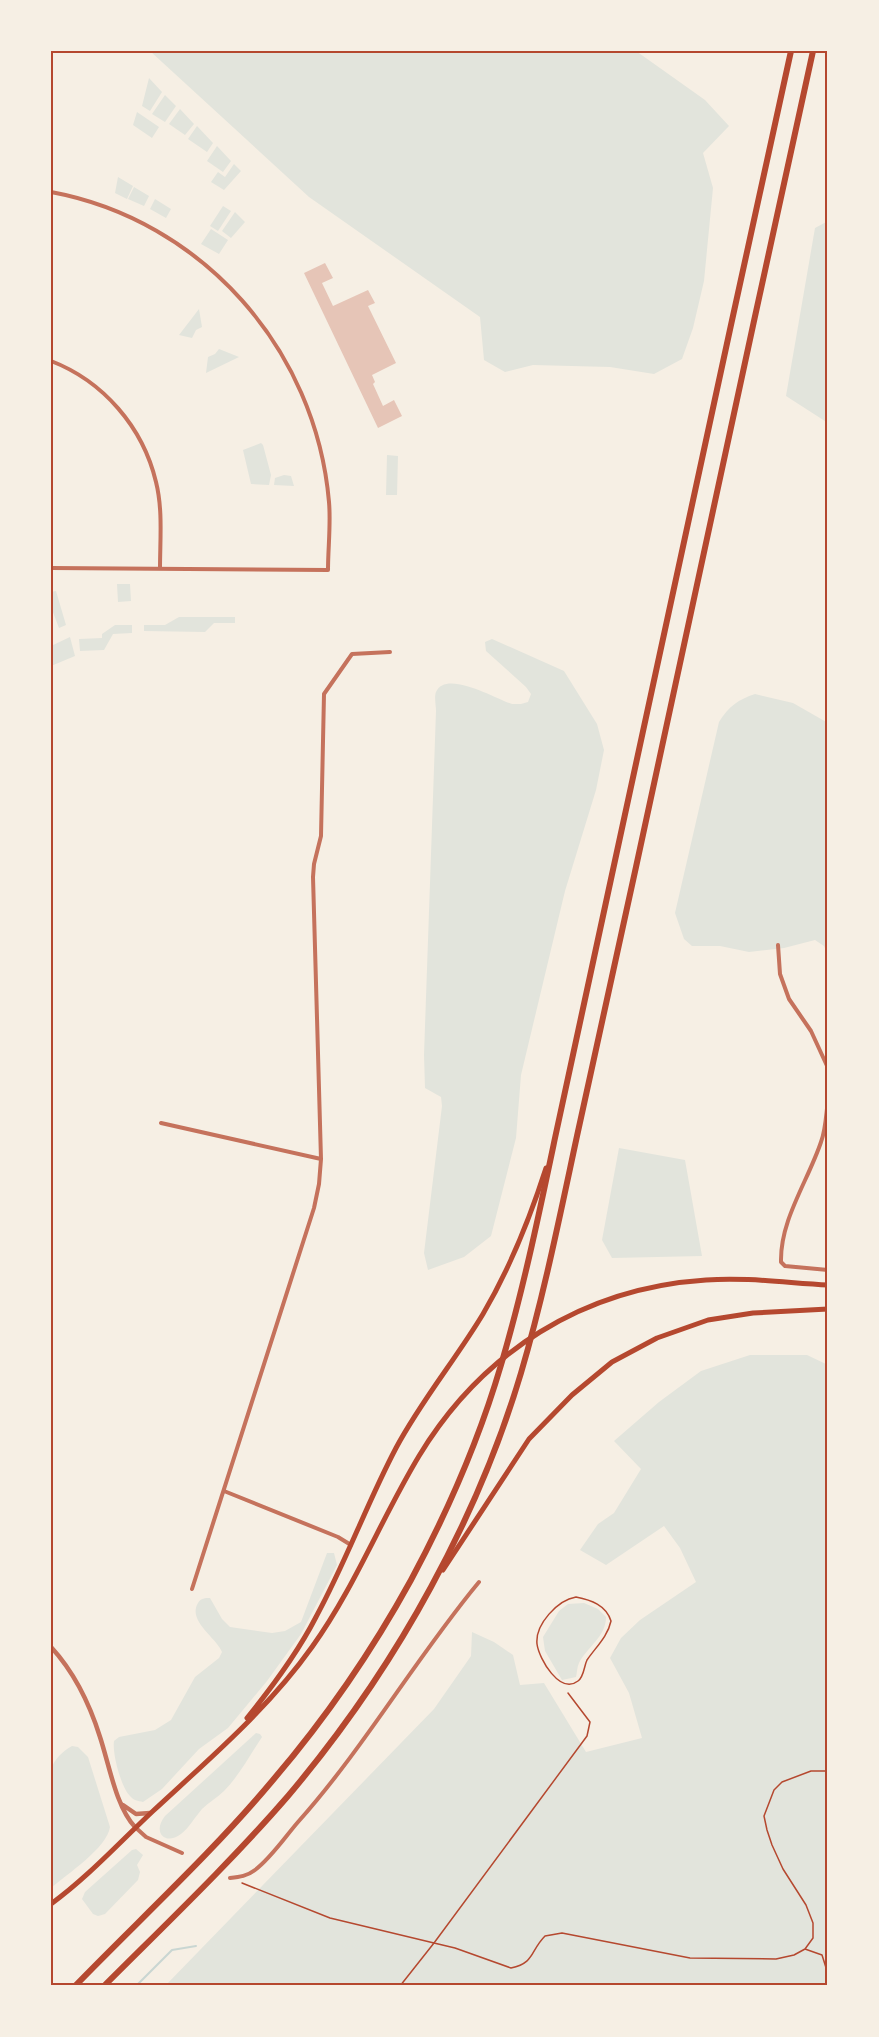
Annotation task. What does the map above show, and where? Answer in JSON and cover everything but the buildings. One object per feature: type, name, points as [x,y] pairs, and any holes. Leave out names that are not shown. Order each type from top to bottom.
[{"type":"highway","points":[[75,1986],[223,1835],[275,1778],[338,1697],[410,1581],[454,1493],[478,1431],[500,1369],[518,1304],[680,551],[791,51]]},
{"type":"highway","points":[[104,1986],[206,1884],[291,1792],[355,1709],[402,1638],[429,1591],[460,1530],[486,1470],[520,1375],[538,1308],[813,51]]},
{"type":"main road","points":[[216,1753],[291,1662],[324,1602],[398,1445],[482,1315],[501,1280],[533,1209],[558,1123]]},
{"type":"main road","points":[[51,1905],[216,1753],[275,1692],[313,1646],[341,1602],[418,1458],[462,1396],[493,1366],[562,1318],[603,1300],[647,1288],[688,1281],[732,1280],[828,1285]]},
{"type":"main road","points":[[429,1591],[529,1439],[556,1409],[612,1362],[669,1334],[708,1320],[736,1314],[828,1309]]},
{"type":"street","points":[[51,192],[91,201],[140,222],[174,242],[210,268],[242,299],[270,335],[297,381],[312,419],[329,502],[328,570],[51,568]]},
{"type":"street","points":[[51,361],[77,374],[112,401],[122,411],[139,438],[152,467],[159,494],[160,569]]},
{"type":"street","points":[[192,1588],[314,1208],[319,1184],[321,1159],[313,877],[321,836],[324,694],[352,654],[390,652]]},
{"type":"street","points":[[778,945],[780,974],[789,999],[811,1031],[828,1068]]},
{"type":"street","points":[[828,1100],[822,1139],[783,1235],[781,1262],[785,1266],[828,1270]]},
{"type":"street","points":[[161,1123],[321,1159]]},
{"type":"street","points":[[224,1491],[338,1537],[351,1545]]},
{"type":"street","points":[[230,1878],[244,1876],[257,1868],[310,1809],[371,1731],[453,1613],[479,1582]]},
{"type":"street","points":[[51,1647],[70,1673],[90,1709],[119,1797],[129,1820],[146,1837],[182,1853]]},
{"type":"street","points":[[119,1797],[126,1808],[131,1811],[142,1815],[150,1813]]},
{"type":"path","points":[[576,1597],[596,1603],[605,1609],[612,1620],[609,1630],[588,1660],[578,1681],[565,1685],[559,1683],[537,1646],[537,1636],[556,1605],[566,1599],[576,1597]]},
{"type":"path","points":[[400,1986],[587,1736],[590,1722],[568,1693]]},
{"type":"path","points":[[230,1878],[330,1918],[455,1948],[511,1968],[532,1959],[545,1936],[562,1933],[690,1958],[776,1959],[794,1955],[805,1949],[813,1938],[813,1923],[806,1905],[783,1869],[772,1845],[764,1816],[774,1790],[782,1782],[811,1771],[828,1771]]},
{"type":"path","points":[[805,1949],[822,1955],[828,1976],[826,1986]]},
{"type":"shaded area","points":[[150,51],[636,51],[705,100],[729,126],[703,153],[713,188],[704,281],[693,328],[682,359],[654,374],[610,367],[533,365],[505,372],[484,360],[480,317],[309,197]]},
{"type":"shaded area","points":[[149,78],[162,92],[150,111],[142,106]]},
{"type":"shaded area","points":[[165,95],[176,106],[165,122],[152,114]]},
{"type":"shaded area","points":[[180,109],[194,124],[185,135],[169,124]]},
{"type":"shaded area","points":[[137,112],[159,127],[152,138],[133,125]]},
{"type":"shaded area","points":[[197,126],[213,143],[207,152],[188,139]]},
{"type":"shaded area","points":[[217,146],[231,161],[223,172],[207,161]]},
{"type":"shaded area","points":[[234,164],[241,171],[224,190],[211,182],[218,172],[225,177]]},
{"type":"shaded area","points":[[118,177],[133,186],[127,199],[115,193]]},
{"type":"shaded area","points":[[134,187],[149,196],[144,206],[128,199]]},
{"type":"shaded area","points":[[155,199],[171,209],[166,218],[150,209]]},
{"type":"shaded area","points":[[223,206],[231,211],[218,231],[210,226]]},
{"type":"shaded area","points":[[235,212],[245,222],[231,238],[222,231]]},
{"type":"shaded area","points":[[828,221],[828,423],[786,396],[815,228]]},
{"type":"shaded area","points":[[211,229],[228,240],[219,254],[201,244]]},
{"type":"shaded area","points":[[199,309],[202,327],[196,330],[192,338],[179,335]]},
{"type":"shaded area","points":[[219,349],[239,357],[206,373],[208,357]]},
{"type":"shaded area","points":[[261,443],[271,475],[269,485],[251,484],[243,450]]},
{"type":"shaded area","points":[[387,455],[398,456],[397,495],[386,495]]},
{"type":"shaded area","points":[[284,475],[291,476],[294,486],[274,485],[275,478]]},
{"type":"shaded area","points":[[117,584],[130,584],[131,601],[118,602]]},
{"type":"shaded area","points":[[56,591],[66,625],[59,628],[51,607],[51,592]]},
{"type":"shaded area","points":[[179,617],[235,617],[235,623],[214,623],[205,632],[144,631],[144,625],[165,625]]},
{"type":"shaded area","points":[[115,625],[132,625],[132,633],[113,634],[104,650],[80,651],[79,639],[102,638],[102,634]]},
{"type":"shaded area","points":[[70,637],[75,656],[51,666],[51,646]]},
{"type":"shaded area","points":[[492,639],[564,671],[597,724],[604,750],[596,790],[565,891],[521,1075],[516,1138],[491,1236],[464,1257],[428,1270],[424,1253],[442,1106],[441,1097],[425,1088],[424,1055],[435,696],[441,686],[450,683],[472,688],[512,704],[528,702],[531,694],[526,687],[486,651],[485,642]]},
{"type":"shaded area","points":[[755,694],[793,703],[828,723],[828,955],[824,946],[815,940],[784,948],[749,952],[720,946],[692,946],[684,939],[675,913],[719,722],[734,704]]},
{"type":"shaded area","points":[[619,1148],[685,1160],[702,1256],[612,1258],[602,1240]]},
{"type":"shaded area","points":[[750,1355],[807,1355],[828,1365],[828,1986],[165,1986],[434,1709],[471,1656],[472,1632],[494,1642],[513,1655],[520,1685],[544,1683],[586,1752],[642,1738],[629,1693],[610,1658],[621,1638],[640,1620],[696,1582],[680,1548],[664,1526],[606,1565],[580,1550],[598,1524],[614,1513],[641,1469],[614,1441],[659,1402],[701,1371]]},
{"type":"shaded area","points":[[327,1553],[334,1553],[337,1565],[301,1634],[267,1681],[228,1728],[199,1749],[162,1789],[143,1802],[133,1798],[120,1778],[114,1753],[114,1741],[119,1737],[155,1730],[171,1720],[195,1677],[219,1658],[222,1652],[199,1623],[196,1610],[199,1601],[210,1598],[222,1619],[230,1627],[272,1633],[285,1631],[301,1622]]},
{"type":"shaded area","points":[[584,1603],[598,1609],[606,1617],[605,1624],[600,1636],[582,1657],[576,1677],[562,1680],[545,1651],[543,1637],[559,1611],[568,1604]]},
{"type":"shaded area","points":[[256,1733],[262,1737],[229,1785],[202,1809],[181,1834],[170,1838],[162,1836],[160,1827],[165,1816]]},
{"type":"shaded area","points":[[72,1746],[78,1747],[88,1757],[110,1827],[102,1843],[94,1852],[51,1888],[51,1770],[59,1756]]},
{"type":"shaded area","points":[[136,1849],[143,1855],[137,1865],[140,1872],[138,1880],[105,1914],[98,1916],[93,1914],[82,1899],[85,1892],[132,1850]]},
{"type":"waterway","points":[[136,1986],[172,1950],[196,1946]]}]
